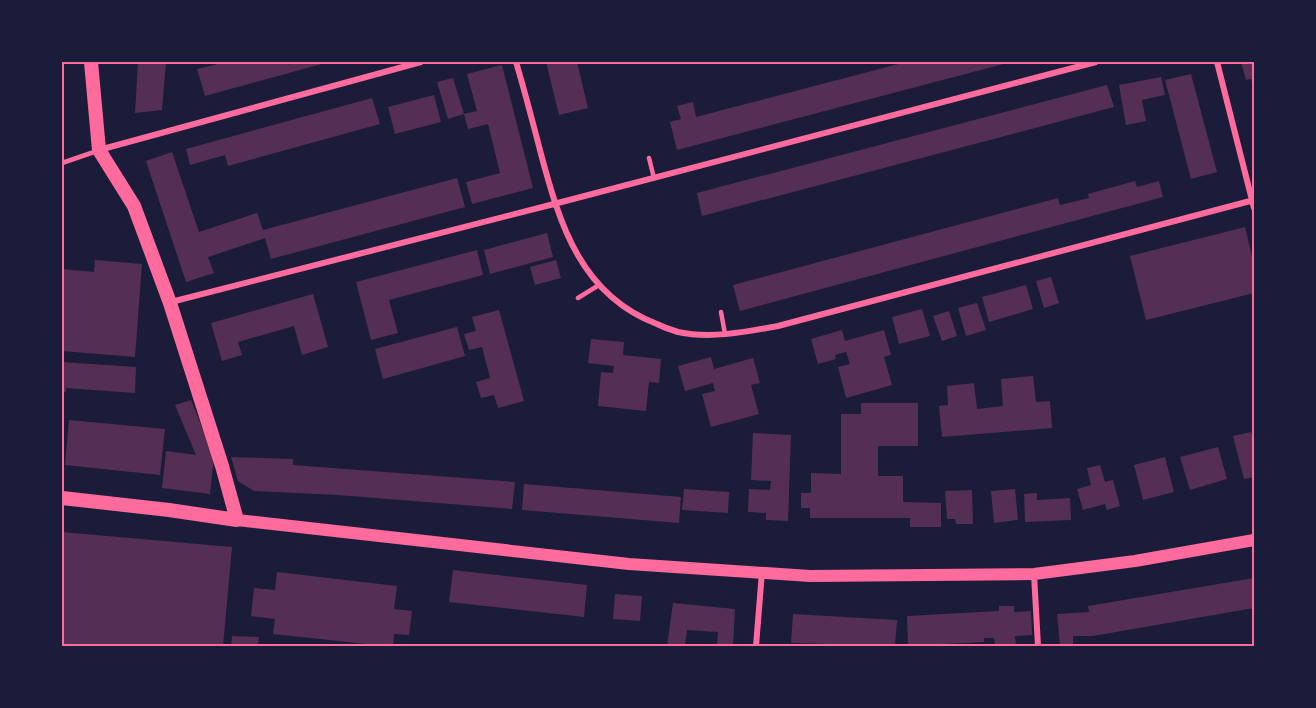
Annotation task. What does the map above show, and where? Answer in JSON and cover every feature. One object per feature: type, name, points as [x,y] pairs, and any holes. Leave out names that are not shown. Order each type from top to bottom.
[{"type":"main road","points":[[91,62],[99,150],[134,207],[170,303],[237,520]]},
{"type":"main road","points":[[62,498],[629,564],[810,576],[1034,574],[1135,561],[1254,540]]},
{"type":"street","points":[[99,150],[421,62]]},
{"type":"street","points":[[516,62],[554,204],[569,240],[590,276],[615,302],[643,319],[677,332],[742,333],[778,326],[1253,200]]},
{"type":"street","points":[[170,303],[1096,62]]},
{"type":"street","points":[[1217,62],[1254,208]]},
{"type":"street","points":[[756,646],[763,572]]},
{"type":"street","points":[[1034,574],[1038,646]]},
{"type":"lane","points":[[62,163],[99,150]]},
{"type":"lane","points":[[649,158],[654,178]]},
{"type":"lane","points":[[578,298],[599,285]]},
{"type":"lane","points":[[720,312],[725,334]]},
{"type":"building","points":[[138,62],[166,62],[162,110],[135,113]]},
{"type":"building","points":[[226,62],[329,62],[205,96],[197,69]]},
{"type":"building","points":[[546,62],[577,62],[588,108],[559,115]]},
{"type":"building","points":[[906,62],[1011,62],[677,150],[670,122],[681,119],[677,106],[693,102],[696,117]]},
{"type":"building","points":[[1241,62],[1254,62],[1254,89],[1251,79],[1246,80]]},
{"type":"building","points":[[502,65],[533,188],[472,204],[466,182],[500,173],[488,124],[468,129],[464,114],[477,111],[467,74]]},
{"type":"building","points":[[1191,74],[1217,172],[1191,179],[1165,80]]},
{"type":"building","points":[[1161,77],[1165,95],[1142,100],[1146,121],[1126,125],[1119,85]]},
{"type":"building","points":[[453,78],[464,114],[448,119],[437,82]]},
{"type":"building","points":[[1107,85],[1114,107],[702,216],[697,193]]},
{"type":"building","points":[[434,95],[441,122],[395,134],[388,107]]},
{"type":"building","points":[[372,98],[380,124],[228,166],[225,155],[190,165],[186,149]]},
{"type":"building","points":[[172,152],[199,232],[257,213],[263,230],[457,178],[465,207],[271,259],[265,238],[208,257],[214,273],[186,282],[146,161]]},
{"type":"building","points":[[1135,181],[1137,187],[1159,181],[1163,197],[740,311],[733,285],[1058,198],[1060,205],[1089,198],[1088,194]]},
{"type":"building","points":[[1245,227],[1254,265],[1254,293],[1146,320],[1130,256]]},
{"type":"building","points":[[547,233],[553,257],[490,274],[484,250]]},
{"type":"building","points":[[477,250],[483,275],[389,300],[398,333],[371,340],[356,282]]},
{"type":"building","points":[[95,260],[142,264],[135,357],[62,351],[62,269],[94,272]]},
{"type":"building","points":[[556,260],[561,278],[535,285],[530,267]]},
{"type":"building","points":[[1051,277],[1059,303],[1044,308],[1036,281]]},
{"type":"building","points":[[1026,285],[1033,309],[989,322],[982,297]]},
{"type":"building","points":[[313,294],[328,347],[302,355],[294,326],[238,342],[242,355],[222,361],[211,323]]},
{"type":"building","points":[[977,303],[986,330],[966,336],[958,308]]},
{"type":"building","points":[[922,309],[930,336],[899,344],[892,317]]},
{"type":"building","points":[[499,310],[524,401],[498,408],[494,395],[481,398],[476,382],[490,378],[482,347],[469,350],[464,334],[476,331],[472,317]]},
{"type":"building","points":[[949,311],[957,336],[942,341],[933,316]]},
{"type":"building","points":[[457,327],[465,356],[383,379],[375,349]]},
{"type":"building","points":[[842,330],[845,341],[884,330],[891,355],[884,357],[892,385],[846,398],[838,367],[850,364],[846,352],[835,355],[836,359],[818,364],[811,339]]},
{"type":"building","points":[[591,339],[624,342],[623,355],[661,359],[659,383],[649,382],[646,411],[598,406],[601,372],[613,373],[614,366],[588,363]]},
{"type":"building","points":[[711,357],[714,369],[753,358],[760,383],[751,385],[759,414],[711,427],[702,394],[715,391],[713,383],[685,391],[678,366]]},
{"type":"building","points":[[62,362],[136,367],[135,393],[66,388],[66,392],[62,392]]},
{"type":"building","points":[[1033,376],[1036,402],[1050,401],[1052,428],[942,437],[939,406],[948,405],[947,386],[974,383],[977,409],[1003,406],[1001,379]]},
{"type":"building","points":[[191,400],[214,457],[210,494],[162,488],[166,451],[196,455],[175,405]]},
{"type":"building","points":[[861,403],[918,403],[918,446],[878,446],[878,476],[903,476],[903,502],[941,503],[941,527],[910,527],[910,518],[810,518],[810,508],[801,508],[801,493],[811,493],[811,473],[841,474],[841,414],[861,414]]},
{"type":"building","points":[[69,420],[165,429],[160,475],[65,465]]},
{"type":"building","points":[[1251,432],[1254,441],[1254,477],[1244,479],[1233,436]]},
{"type":"building","points":[[753,433],[791,435],[788,521],[766,520],[766,513],[748,512],[749,489],[770,490],[771,481],[751,480]]},
{"type":"building","points":[[1218,447],[1227,479],[1190,490],[1180,457]]},
{"type":"building","points":[[231,457],[293,459],[293,465],[515,482],[512,509],[338,495],[254,491],[238,481]]},
{"type":"building","points":[[1165,457],[1174,492],[1143,500],[1134,465]]},
{"type":"building","points":[[1100,465],[1105,482],[1113,480],[1120,506],[1107,510],[1105,504],[1083,510],[1077,489],[1091,485],[1087,468]]},
{"type":"building","points":[[524,484],[681,497],[679,523],[522,510]]},
{"type":"building","points":[[684,489],[729,492],[728,513],[682,510]]},
{"type":"building","points":[[1015,489],[1018,520],[994,523],[991,491]]},
{"type":"building","points":[[972,490],[973,524],[956,524],[955,519],[947,519],[945,491]]},
{"type":"building","points":[[1037,493],[1037,500],[1070,498],[1071,520],[1025,522],[1024,494]]},
{"type":"building","points":[[62,532],[232,547],[223,646],[62,646]]},
{"type":"building","points":[[453,570],[587,585],[584,617],[449,602]]},
{"type":"building","points":[[277,572],[397,586],[394,609],[412,611],[409,635],[394,634],[393,646],[385,646],[273,634],[275,619],[251,616],[254,588],[275,590]]},
{"type":"building","points":[[1254,578],[1254,608],[1093,636],[1073,636],[1073,646],[1060,646],[1057,614],[1089,612],[1088,606]]},
{"type":"building","points":[[615,594],[642,596],[640,621],[613,619]]},
{"type":"building","points":[[673,603],[735,609],[733,645],[717,644],[718,632],[687,630],[685,646],[667,646]]},
{"type":"building","points":[[999,606],[1014,606],[1014,612],[1031,611],[1032,635],[1015,636],[1016,646],[995,646],[994,638],[984,638],[984,642],[908,646],[907,616],[999,611]]},
{"type":"building","points":[[793,614],[897,620],[895,646],[791,643]]},
{"type":"building","points":[[232,636],[259,637],[258,646],[231,646]]}]
